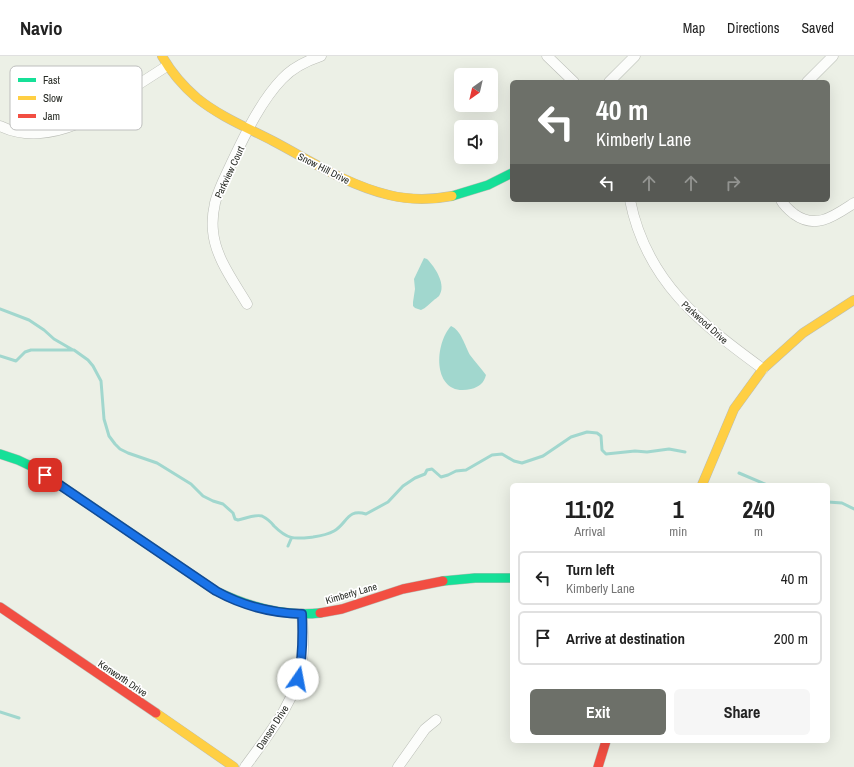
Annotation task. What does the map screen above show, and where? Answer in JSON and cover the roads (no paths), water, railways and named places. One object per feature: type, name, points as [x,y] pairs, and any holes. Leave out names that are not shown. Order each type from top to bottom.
[{"type":"street","name":"Snow Hill Drive","points":[[162,56],[168,66],[190,91],[204,103],[249,129],[362,187],[386,195],[409,198],[435,198],[477,190],[500,181],[510,174]]},
{"type":"street","points":[[249,129],[272,91],[282,78],[307,60],[321,56]]},
{"type":"street","points":[[547,56],[572,80]]},
{"type":"street","points":[[611,80],[635,56]]},
{"type":"street","points":[[809,80],[832,56]]},
{"type":"street","points":[[142,83],[168,66]]},
{"type":"street","points":[[0,126],[10,129]]},
{"type":"street","name":"Parkview Court","points":[[247,304],[221,259],[216,246],[212,219],[215,203],[223,182],[249,129]]},
{"type":"street","points":[[12,130],[18,132],[49,133],[64,130]]},
{"type":"street","name":"Parkwood Drive","points":[[631,202],[638,231],[648,255],[676,296],[706,326],[763,369]]},
{"type":"street","points":[[783,202],[789,210],[798,217],[815,221],[825,220],[854,203]]},
{"type":"street","points":[[703,483],[734,409],[763,369],[803,333],[854,300]]},
{"type":"street","name":"Kimberly Lane","points":[[0,454],[35,468],[216,591],[232,600],[248,606],[279,612],[302,614],[322,613],[341,609],[395,591],[430,583],[467,578],[510,578]]},
{"type":"street","name":"Kenworth Drive","points":[[0,607],[234,767]]},
{"type":"street","name":"Danson Drive","points":[[245,767],[275,724],[292,695],[302,663],[302,614]]},
{"type":"street","points":[[398,767],[425,729],[436,720]]},
{"type":"street","points":[[598,767],[605,743]]},
{"type":"water","points":[[424,258],[427,259],[436,271],[442,287],[439,296],[421,310],[413,306],[415,289],[414,279]]},
{"type":"water","points":[[451,326],[460,335],[470,355],[486,375],[479,386],[471,389],[458,390],[449,386],[443,378],[439,357],[445,335]]},
{"type":"waterway","points":[[0,309],[29,320],[54,339],[73,350]]},
{"type":"waterway","points":[[0,356],[16,361],[25,352],[31,350],[74,350],[88,360],[101,381],[104,419],[109,436],[120,449],[157,463],[191,484],[203,496],[223,504],[233,513],[235,519],[238,520],[253,516],[262,516],[283,534],[292,538],[313,537],[331,532],[338,528],[351,515],[355,513],[366,514],[388,502],[403,486],[415,478],[425,474],[427,470],[432,469],[441,477],[456,471],[466,470],[492,455],[502,454],[514,461],[522,463],[543,456],[571,437],[587,432],[597,433],[601,436],[602,450],[606,454],[635,451],[647,452],[669,449],[685,452]]},
{"type":"waterway","points":[[739,473],[762,483]]},
{"type":"waterway","points":[[830,502],[842,503],[854,509]]},
{"type":"waterway","points":[[288,546],[291,539]]},
{"type":"waterway","points":[[0,712],[19,718]]}]
